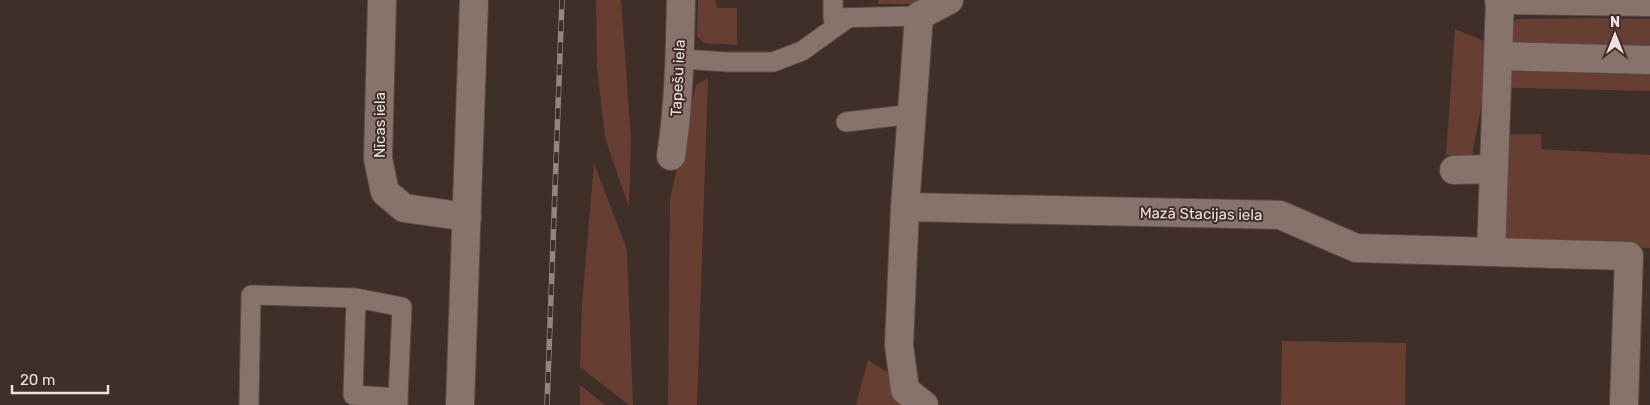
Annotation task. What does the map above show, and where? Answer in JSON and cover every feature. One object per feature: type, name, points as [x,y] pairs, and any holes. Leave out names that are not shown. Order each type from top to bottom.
[{"type":"street","name":"Nīcas iela","points":[[382,0],[378,159],[385,192],[404,208],[467,217]]},
{"type":"street","points":[[460,405],[474,0]]},
{"type":"street","name":"Tapešu iela","points":[[671,156],[677,117],[681,59],[682,0]]},
{"type":"street","points":[[924,405],[905,390],[900,345],[905,207],[919,16],[949,0]]},
{"type":"street","points":[[1491,252],[1499,0],[1650,2]]},
{"type":"street","points":[[1498,56],[1650,60]]},
{"type":"street","points":[[1454,170],[1494,169]]},
{"type":"street","name":"Mazā Stacijas iela","points":[[905,207],[1280,215],[1356,248],[1629,256],[1624,405]]},
{"type":"lane","points":[[833,0],[833,18],[919,16]]},
{"type":"lane","points":[[681,59],[772,62],[802,51],[848,18]]},
{"type":"lane","points":[[846,122],[912,114]]},
{"type":"lane","points":[[249,405],[251,295],[356,298],[402,307],[398,402],[353,395],[356,298]]},
{"type":"shaded area","points":[[596,0],[621,0],[631,139],[629,207],[605,138],[597,67]]},
{"type":"shaded area","points":[[698,0],[715,0],[717,8],[737,8],[737,45],[704,43],[697,36]]},
{"type":"shaded area","points":[[878,0],[926,0],[919,4],[878,4]]},
{"type":"shaded area","points":[[1517,19],[1650,19],[1650,91],[1485,87],[1472,156],[1446,155],[1455,29],[1484,41]]},
{"type":"shaded area","points":[[708,78],[697,405],[668,405],[670,199],[696,85]]},
{"type":"shaded area","points":[[1541,134],[1541,149],[1650,155],[1650,248],[1540,244],[1512,241],[1502,235],[1500,135]]},
{"type":"shaded area","points":[[594,163],[627,250],[633,405],[629,405],[580,367],[582,304]]},
{"type":"shaded area","points":[[1282,341],[1406,343],[1405,405],[1281,405]]},
{"type":"shaded area","points":[[868,360],[898,379],[909,405],[856,405]]},
{"type":"shaded area","points":[[580,385],[605,405],[580,405]]},
{"type":"railway","points":[[547,405],[562,0]]}]
